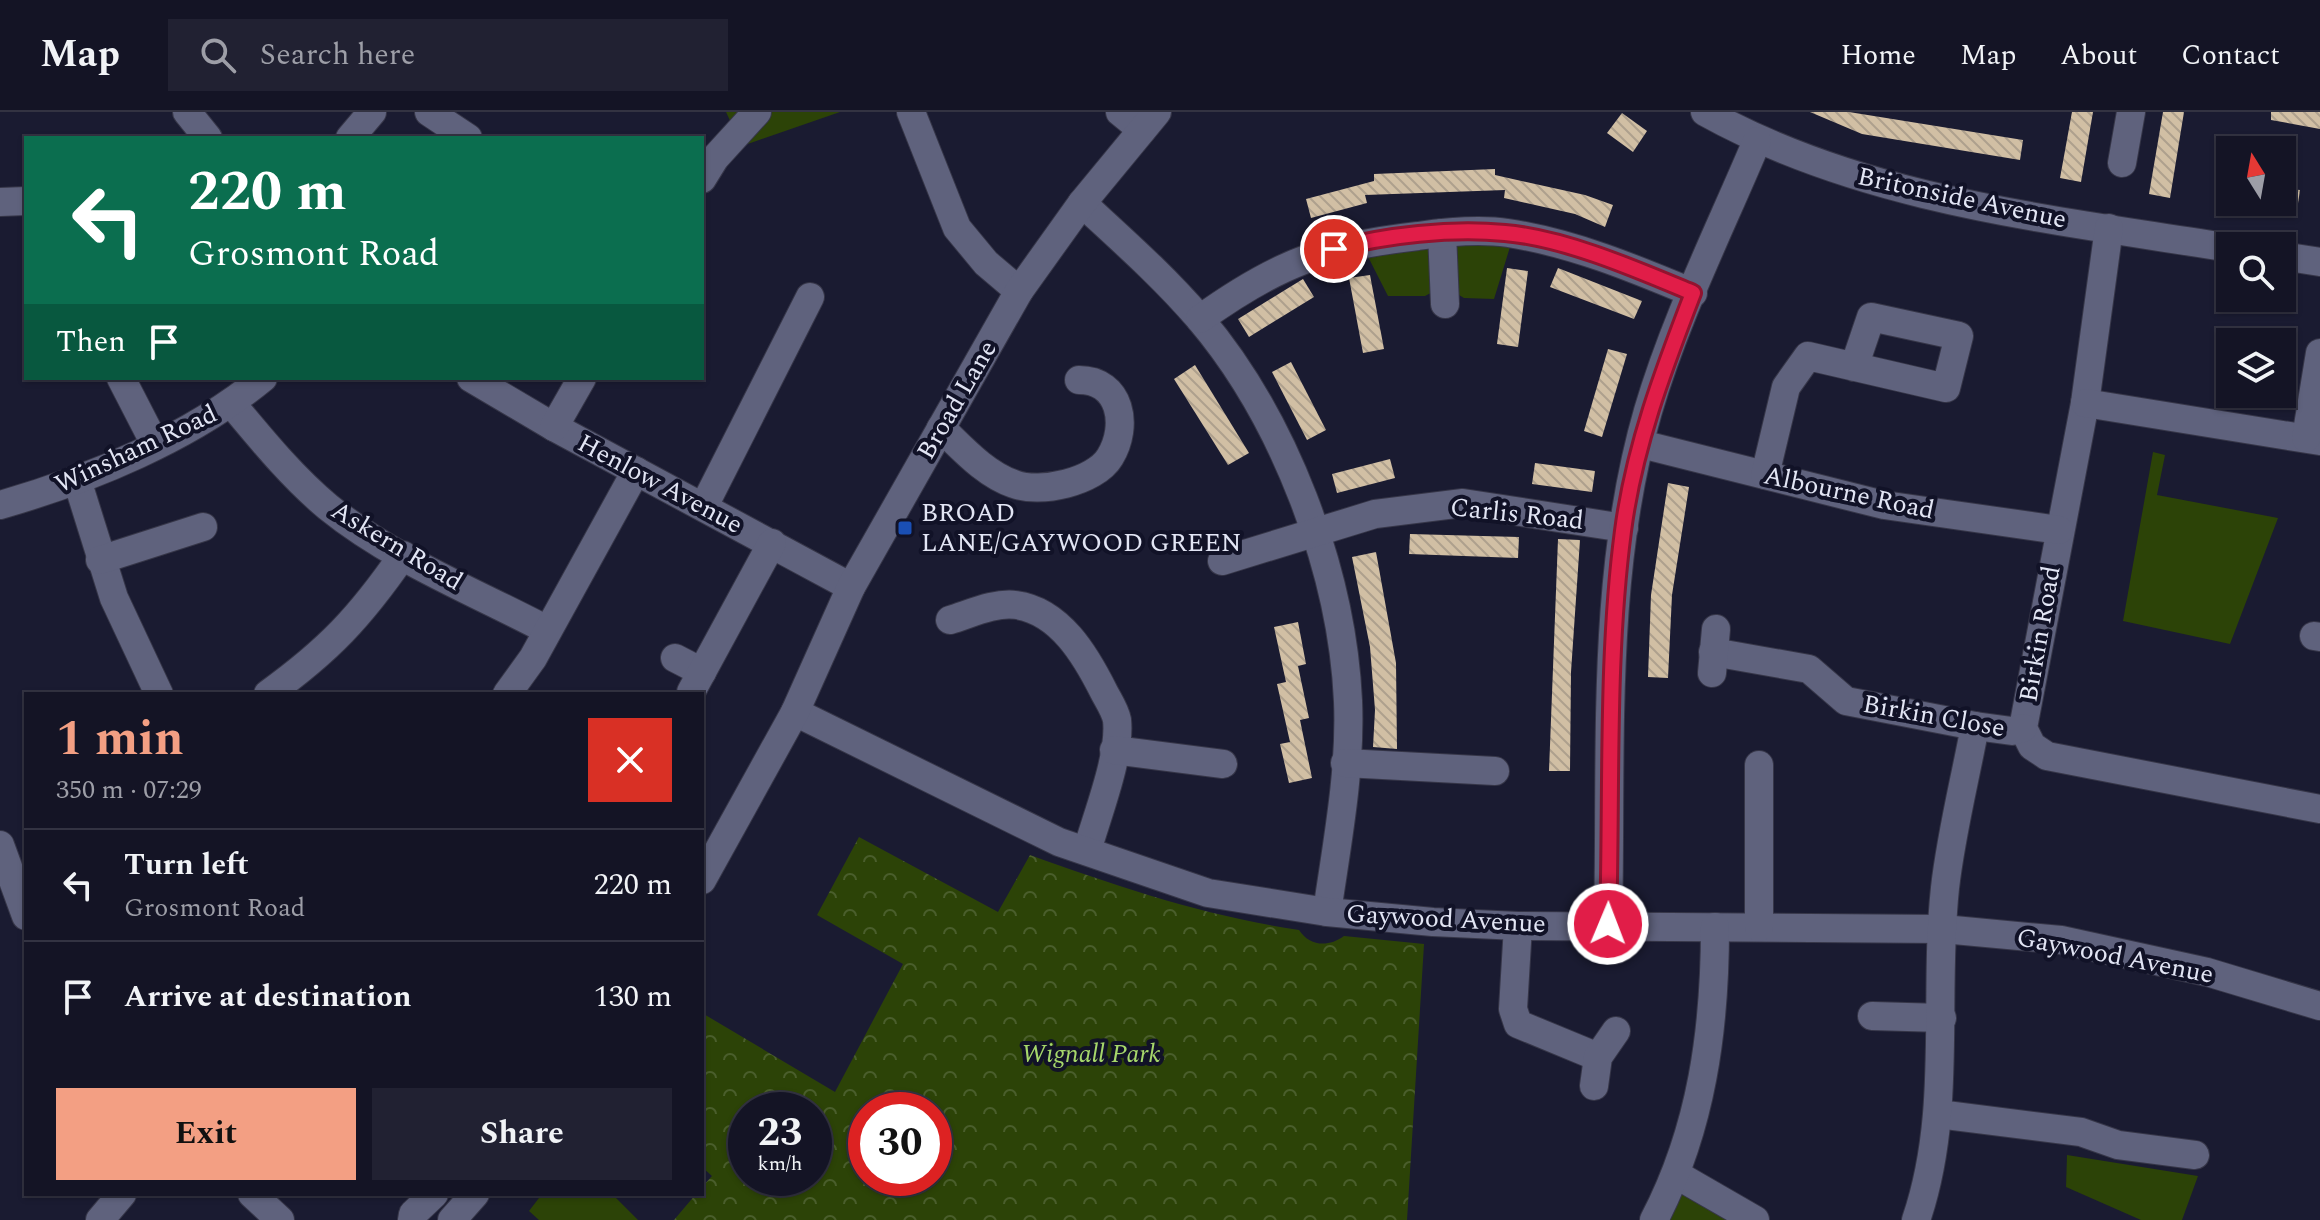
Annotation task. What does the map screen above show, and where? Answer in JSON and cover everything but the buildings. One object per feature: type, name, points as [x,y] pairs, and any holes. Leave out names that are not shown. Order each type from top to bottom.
[{"type":"street","points":[[187,112],[206,136]]},
{"type":"street","points":[[352,136],[372,112]]},
{"type":"street","points":[[429,112],[465,136]]},
{"type":"street","points":[[704,176],[715,158],[757,112]]},
{"type":"street","points":[[911,112],[957,228],[986,263],[1019,291]]},
{"type":"street","points":[[1120,112],[1150,121]]},
{"type":"street","name":"Britonside Avenue","points":[[1705,112],[1757,141],[1840,172],[1922,194],[2216,246]]},
{"type":"street","points":[[2122,163],[2131,112]]},
{"type":"street","name":"Broad Lane","points":[[704,876],[795,712],[851,587],[1019,291],[1082,203],[1150,121]]},
{"type":"street","points":[[1608,924],[1616,593],[1624,528],[1648,411],[1693,293],[1757,141]]},
{"type":"street","points":[[0,202],[24,201]]},
{"type":"street","points":[[1082,203],[1140,256],[1200,319],[1237,370],[1275,438],[1317,532],[1334,594],[1348,701],[1342,811],[1327,912]]},
{"type":"street","name":"Birkin Road","points":[[2109,228],[2085,403],[2023,728],[2032,746],[2047,756],[2320,809]]},
{"type":"street","points":[[1200,319],[1239,291],[1315,254],[1353,244],[1442,233],[1514,234],[1605,257],[1693,293]]},
{"type":"street","points":[[1442,233],[1445,304]]},
{"type":"street","points":[[2296,258],[2320,262]]},
{"type":"street","points":[[704,506],[810,297]]},
{"type":"street","points":[[2085,403],[2313,440],[2320,353]]},
{"type":"street","points":[[1765,475],[1786,387],[1808,356],[1854,367]]},
{"type":"street","points":[[122,380],[155,444]]},
{"type":"street","name":"Winsham Road","points":[[0,505],[77,480],[155,444],[232,404],[261,380]]},
{"type":"street","name":"Henlow Avenue","points":[[474,380],[554,427],[851,587]]},
{"type":"street","points":[[554,427],[581,380]]},
{"type":"street","points":[[941,428],[989,471],[1017,486],[1048,488],[1091,474],[1109,459],[1117,438],[1119,407],[1111,392],[1096,380],[1079,380]]},
{"type":"street","name":"Askern Road","points":[[232,404],[273,454],[329,507],[403,555],[547,630]]},
{"type":"street","name":"Albourne Road","points":[[1641,444],[1884,505],[2059,530]]},
{"type":"street","points":[[508,692],[547,630],[636,471]]},
{"type":"street","points":[[77,480],[100,560],[158,692]]},
{"type":"street","name":"Carlis Road","points":[[1222,561],[1375,514],[1463,503],[1624,528]]},
{"type":"street","points":[[100,560],[203,527]]},
{"type":"street","points":[[675,658],[696,682],[772,543]]},
{"type":"street","points":[[271,692],[319,657],[342,635],[365,609],[403,555]]},
{"type":"street","points":[[950,620],[1013,604],[1046,617],[1074,641],[1088,659],[1117,717],[1114,750],[1087,851]]},
{"type":"street","name":"Birkin Close","points":[[1714,651],[1809,669],[1846,701],[1975,726],[2012,731],[2023,728]]},
{"type":"street","name":"Gaywood Avenue","points":[[795,712],[1059,842],[1208,893],[1327,912],[1518,926],[1608,924],[1943,929],[2061,940],[2207,972],[2320,1006]]},
{"type":"street","points":[[1916,1220],[1927,1188],[1938,1114],[1945,887],[1975,726]]},
{"type":"street","points":[[1114,750],[1223,764]]},
{"type":"street","points":[[1345,763],[1495,771]]},
{"type":"street","points":[[1759,765],[1759,927]]},
{"type":"street","points":[[0,845],[24,911]]},
{"type":"street","points":[[1518,926],[1513,1009],[1518,1024],[1598,1057]]},
{"type":"street","points":[[1654,1220],[1677,1175],[1703,1084],[1715,998],[1715,927]]},
{"type":"street","points":[[1872,1016],[1942,1018]]},
{"type":"street","points":[[1594,1086],[1598,1057],[1616,1031]]},
{"type":"street","points":[[1938,1114],[2081,1132],[2118,1145],[2195,1155]]},
{"type":"street","points":[[1677,1175],[1755,1220]]},
{"type":"street","points":[[100,1220],[120,1196]]},
{"type":"street","points":[[254,1196],[280,1220]]},
{"type":"street","points":[[412,1220],[413,1214],[432,1196]]},
{"type":"green space","points":[[726,112],[840,112],[742,146]]},
{"type":"green space","points":[[1514,234],[1494,299],[1464,298],[1444,286],[1425,296],[1388,296],[1361,243]]},
{"type":"green space","points":[[2153,452],[2165,455],[2157,495],[2278,518],[2230,644],[2123,621]]},
{"type":"green space","name":"Wignall Park","points":[[859,837],[998,912],[1030,855],[1163,899],[1230,917],[1299,930],[1309,940],[1320,944],[1344,936],[1424,944],[1407,1220],[674,1220],[694,1196],[704,1196],[704,1185],[712,1176],[704,1169],[704,1014],[835,1092],[903,964],[817,915]]},
{"type":"green space","points":[[2067,1155],[2198,1176],[2182,1220],[2141,1220],[2066,1187]]},
{"type":"green space","points":[[1677,1175],[1735,1220],[1654,1220]]},
{"type":"green space","points":[[537,1196],[614,1196],[638,1220],[539,1220],[529,1211],[539,1198]]},
{"type":"place","name":"BROAD LANE/GAYWOOD GREEN","points":[[905,528]]},
{"type":"route","points":[[1334,249],[1442,233],[1507,233],[1605,257],[1693,293],[1648,411],[1624,528],[1616,593],[1608,924]]}]
